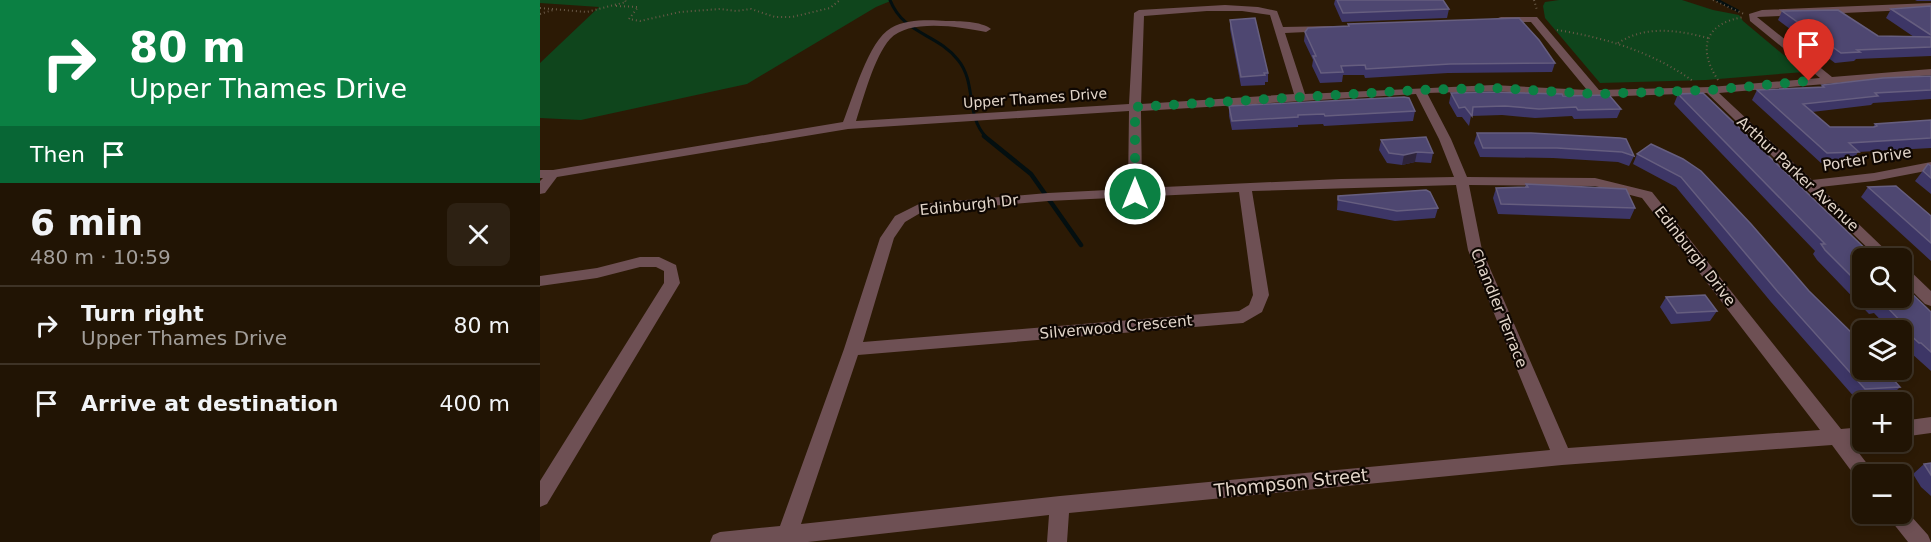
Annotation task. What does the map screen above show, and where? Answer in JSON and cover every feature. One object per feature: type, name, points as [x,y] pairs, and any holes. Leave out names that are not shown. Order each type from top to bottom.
[{"type":"street","points":[[1752,16],[1762,13],[1931,6]]},
{"type":"street","points":[[1135,194],[1135,107],[1139,13],[1257,8],[1274,14],[1300,96]]},
{"type":"street","points":[[1752,16],[1828,79]]},
{"type":"street","points":[[1488,21],[1534,19],[1596,94]]},
{"type":"street","points":[[848,125],[879,50],[888,34],[900,28],[942,23],[986,29]]},
{"type":"street","points":[[1280,30],[1338,27]]},
{"type":"street","name":"Upper Thames Drive","points":[[547,174],[848,125],[1420,90],[1493,88],[1596,94],[1706,91],[1931,72]]},
{"type":"street","name":"Chandler Terrace","points":[[1420,90],[1445,139],[1462,181],[1475,250],[1562,457]]},
{"type":"street","name":"Arthur Parker Avenue","points":[[1706,91],[1876,248]]},
{"type":"street","name":"Porter Drive","points":[[1808,184],[1874,177],[1931,166]]},
{"type":"street","points":[[540,190],[547,174]]},
{"type":"street","name":"Edinburgh Drive","points":[[1341,183],[1595,182],[1647,195],[1857,464]]},
{"type":"street","name":"Edinburgh Dr","points":[[785,539],[852,349],[887,238],[900,219],[919,208],[1048,197],[1341,183]]},
{"type":"street","name":"Silverwood Crescent","points":[[852,349],[1242,317],[1256,308],[1261,296],[1245,188]]},
{"type":"street","points":[[540,281],[597,273],[640,262],[659,262],[671,269],[672,283],[540,498]]},
{"type":"street","points":[[1912,282],[1931,300]]},
{"type":"street","points":[[1912,428],[1931,426]]},
{"type":"street","name":"Thompson Street","points":[[720,542],[785,539],[1060,505],[1562,457],[1852,436]]},
{"type":"street","points":[[1057,542],[1060,505]]},
{"type":"street","points":[[1905,524],[1921,542]]},
{"type":"path","points":[[616,6],[625,0]]},
{"type":"path","points":[[540,14],[553,10],[587,12],[616,6],[638,7],[629,19],[640,21],[680,12],[720,9],[735,11],[751,9],[775,17],[792,17],[830,8],[840,0]]},
{"type":"path","points":[[1713,0],[1737,12],[1752,16]]},
{"type":"path","points":[[540,8],[549,7],[553,10]]},
{"type":"path","points":[[1728,89],[1717,79],[1708,64],[1704,50],[1708,38],[1716,28],[1737,17],[1752,16]]},
{"type":"path","points":[[1542,29],[1584,34],[1618,43],[1667,64],[1706,91]]},
{"type":"path","points":[[1618,43],[1628,36],[1653,32],[1674,32],[1708,38]]},
{"type":"green space","points":[[540,0],[893,0],[876,7],[747,84],[581,120],[540,118],[540,63],[599,7],[540,3]]},
{"type":"green space","points":[[1682,0],[1739,15],[1743,21],[1804,72],[1706,80],[1600,83],[1545,18],[1543,6],[1545,2]]},
{"type":"building","points":[[1337,0],[1443,0],[1449,9],[1343,13]]},
{"type":"building","points":[[1931,6],[1931,35],[1891,9]]},
{"type":"building","points":[[1838,10],[1878,36],[1931,37],[1931,47],[1857,50],[1860,52],[1841,53],[1782,11]]},
{"type":"building","points":[[1255,18],[1268,73],[1241,77],[1230,20]]},
{"type":"building","points":[[1519,18],[1539,40],[1555,63],[1450,64],[1366,69],[1365,65],[1341,66],[1343,72],[1321,73],[1305,32],[1308,28],[1349,26],[1348,24]]},
{"type":"building","points":[[1931,76],[1931,90],[1875,93],[1878,96],[1803,104],[1830,127],[1874,127],[1877,126],[1875,124],[1931,120],[1931,138],[1849,143],[1859,152],[1827,153],[1757,90],[1824,87],[1822,85],[1883,78]]},
{"type":"building","points":[[1451,93],[1562,94],[1563,96],[1609,95],[1621,109],[1473,107],[1472,116],[1465,107],[1459,108]]},
{"type":"building","points":[[1703,93],[1865,248],[1852,248],[1852,277],[1821,244],[1825,244],[1678,94]]},
{"type":"building","points":[[1409,98],[1415,111],[1325,116],[1324,114],[1298,115],[1298,117],[1232,121],[1229,106]]},
{"type":"building","points":[[1477,133],[1531,133],[1620,138],[1626,139],[1634,156],[1622,152],[1557,148],[1483,148]]},
{"type":"building","points":[[1426,137],[1433,153],[1417,152],[1404,155],[1389,153],[1381,140]]},
{"type":"building","points":[[1651,144],[1683,159],[1701,171],[1809,291],[1852,333],[1852,375],[1778,292],[1681,177],[1637,154]]},
{"type":"building","points":[[1928,164],[1931,166],[1931,178],[1923,171]]},
{"type":"building","points":[[1526,184],[1626,189],[1635,208],[1501,204],[1496,188],[1528,187]]},
{"type":"building","points":[[1896,186],[1931,216],[1931,243],[1868,187]]},
{"type":"building","points":[[1426,190],[1430,192],[1438,208],[1397,211],[1338,200],[1338,196]]},
{"type":"building","points":[[1912,294],[1931,312],[1931,352],[1912,337],[1912,320],[1899,320],[1888,308],[1912,308]]},
{"type":"building","points":[[1705,295],[1717,311],[1677,313],[1666,297]]},
{"type":"building","points":[[1857,380],[1894,380],[1900,387],[1865,389]]},
{"type":"building","points":[[1931,463],[1931,475],[1924,464]]},
{"type":"waterway","points":[[890,0],[896,12],[904,20],[950,51],[958,60],[967,79],[975,119],[986,137]]},
{"type":"waterway","points":[[1717,0],[1738,11]]},
{"type":"waterway","points":[[984,136],[1031,174],[1081,245]]},
{"type":"route","points":[[1135,194],[1135,107],[1420,90],[1493,88],[1596,94],[1710,90],[1809,81]]}]
